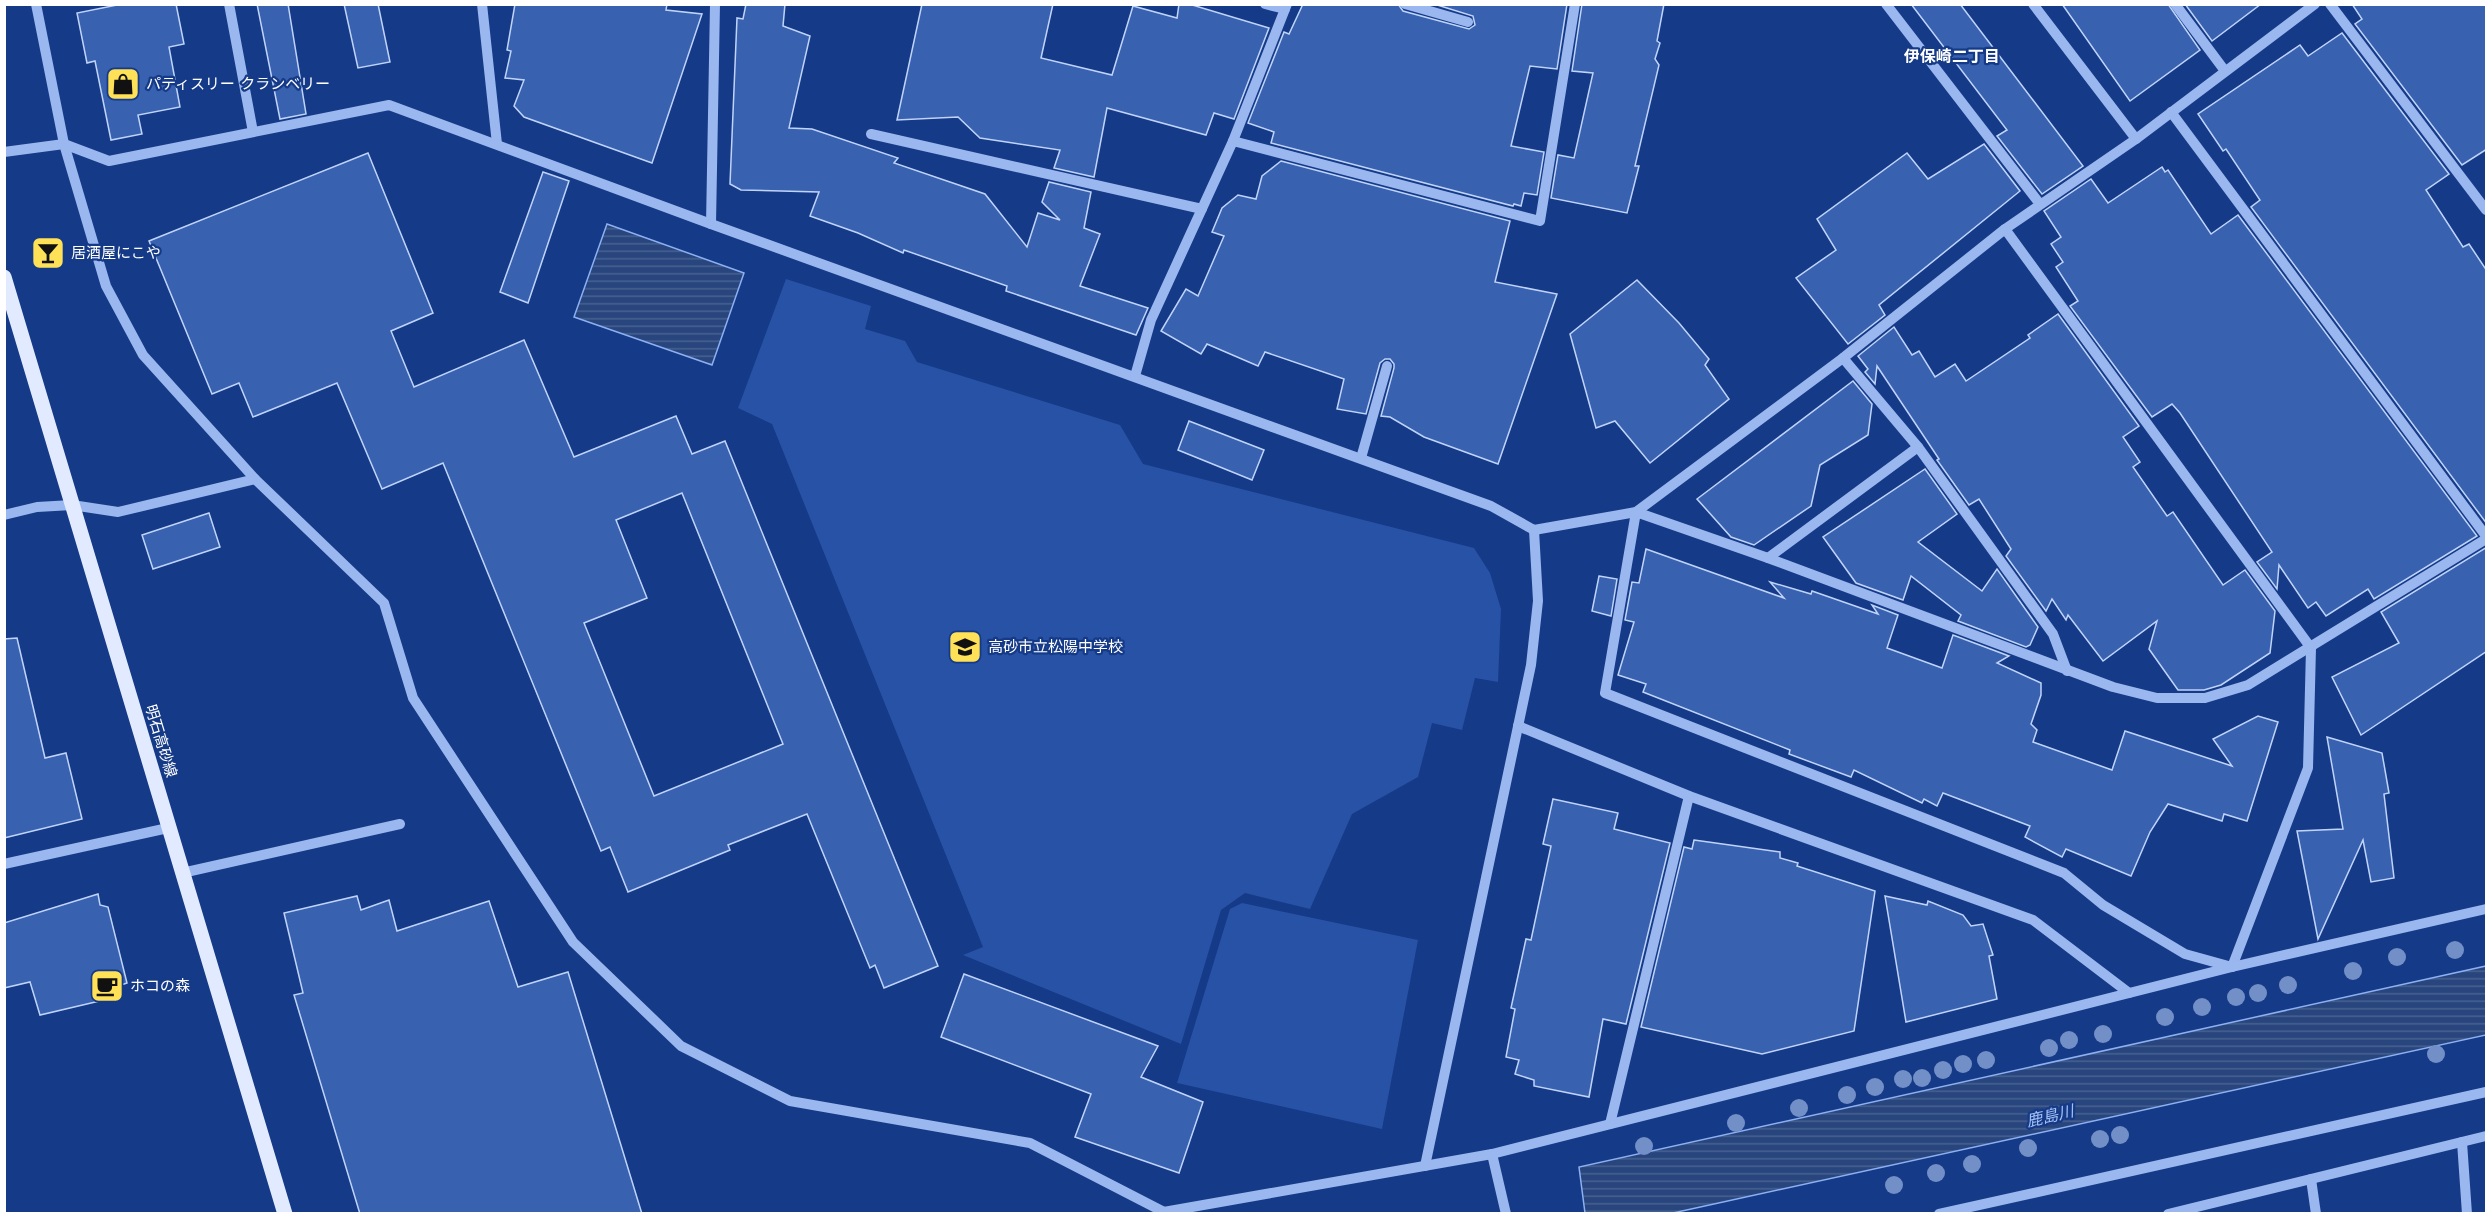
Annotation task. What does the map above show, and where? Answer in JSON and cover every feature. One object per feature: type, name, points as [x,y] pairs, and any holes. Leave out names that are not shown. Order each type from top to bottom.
[{"type":"main road","name":"明石高砂線","points":[[4,277],[285,1214]]},
{"type":"street","points":[[36,4],[64,144],[106,286],[143,355],[255,479],[384,603],[413,698],[573,942],[681,1046],[790,1101],[1030,1143],[1161,1213],[1492,1154],[2232,967],[2487,909]]},
{"type":"street","points":[[229,4],[253,132]]},
{"type":"street","points":[[482,4],[497,144]]},
{"type":"street","points":[[711,224],[715,4]]},
{"type":"street","points":[[1135,376],[1151,320],[1233,141],[1286,7],[1265,4]]},
{"type":"street","points":[[1405,4],[1468,22]]},
{"type":"street","points":[[1233,141],[1540,221],[1575,4]]},
{"type":"street","points":[[1886,4],[2040,204]]},
{"type":"street","points":[[2033,4],[2136,139]]},
{"type":"street","points":[[2175,4],[2225,71]]},
{"type":"street","points":[[4,152],[64,144],[110,161],[389,105],[1491,506],[1534,530],[1636,512],[1842,358],[2005,229],[2136,139],[2316,4]]},
{"type":"street","points":[[2330,4],[2487,210]]},
{"type":"street","points":[[1636,512],[1768,558],[2067,671],[2113,687],[2157,698],[2205,698],[2248,685],[2487,537],[2170,112]]},
{"type":"street","points":[[871,134],[1202,209]]},
{"type":"street","points":[[2005,229],[2311,648],[2308,768],[2232,967]]},
{"type":"street","points":[[1842,358],[1918,447],[2053,634],[2067,671]]},
{"type":"street","points":[[1360,458],[1388,366]]},
{"type":"street","points":[[1768,558],[1918,447]]},
{"type":"street","points":[[4,514],[37,507],[72,506],[118,512],[255,479]]},
{"type":"street","points":[[1636,512],[1605,693],[2064,873],[2103,905],[2185,954],[2232,967]]},
{"type":"street","points":[[1425,1166],[1532,665],[1538,602],[1534,530]]},
{"type":"street","points":[[1518,726],[1689,796],[2033,920],[2129,993]]},
{"type":"street","points":[[1610,1124],[1689,796]]},
{"type":"street","points":[[182,873],[400,824]]},
{"type":"street","points":[[4,864],[168,828]]},
{"type":"street","points":[[1939,1214],[2487,1092]]},
{"type":"street","points":[[2168,1214],[2487,1136]]},
{"type":"street","points":[[2462,1142],[2467,1214]]},
{"type":"street","points":[[1492,1154],[1506,1214]]},
{"type":"street","points":[[2310,1179],[2316,1214]]},
{"type":"shaded area","points":[[786,279],[871,306],[865,329],[905,341],[917,362],[1120,425],[1143,464],[1474,548],[1490,573],[1501,609],[1498,682],[1475,678],[1462,730],[1432,723],[1418,777],[1352,814],[1310,909],[1245,893],[1221,910],[1181,1044],[963,955],[983,947],[772,424],[738,408]]},
{"type":"shaded area","points":[[1242,903],[1418,940],[1382,1129],[1177,1083],[1230,909]]},
{"type":"water","points":[[607,224],[744,273],[712,365],[574,317]]},
{"type":"water","name":"鹿島川","points":[[2486,966],[2486,1035],[1673,1213],[1585,1213],[1579,1167]]},
{"type":"building","points":[[122,4],[176,4],[184,44],[169,47],[180,107],[138,115],[142,134],[111,140],[95,61],[87,63],[77,13]]},
{"type":"building","points":[[257,4],[288,4],[306,114],[280,119]]},
{"type":"building","points":[[344,4],[378,4],[390,62],[358,68]]},
{"type":"building","points":[[515,4],[667,4],[666,10],[702,14],[652,163],[524,117],[514,106],[524,80],[505,78],[511,51],[507,50]]},
{"type":"building","points":[[746,4],[785,4],[783,26],[810,36],[789,128],[812,129],[898,158],[894,163],[985,194],[1027,247],[1038,213],[1060,220],[1042,202],[1049,182],[1091,192],[1084,228],[1100,234],[1080,286],[1148,308],[1136,335],[1006,291],[1007,286],[904,250],[903,253],[858,233],[810,216],[819,192],[741,190],[730,184],[737,18],[743,19]]},
{"type":"building","points":[[922,4],[1053,4],[1041,58],[1112,75],[1133,6],[1177,18],[1179,4],[1189,4],[1269,28],[1234,119],[1214,113],[1206,135],[1107,108],[1094,177],[1054,168],[1060,150],[980,138],[958,117],[897,120]]},
{"type":"building","points":[[1303,4],[1398,4],[1403,11],[1469,29],[1475,25],[1473,16],[1434,4],[1567,4],[1557,69],[1530,66],[1511,146],[1544,152],[1537,195],[1524,193],[1521,206],[1514,204],[1513,206],[1271,143],[1274,132],[1248,123],[1284,32],[1289,34]]},
{"type":"building","points":[[1582,4],[1664,4],[1657,41],[1660,43],[1655,59],[1659,65],[1635,166],[1639,166],[1627,213],[1551,198],[1558,155],[1574,158],[1593,73],[1572,71]]},
{"type":"building","points":[[1911,4],[1960,4],[2083,166],[2042,194],[1997,136],[2007,130]]},
{"type":"building","points":[[2062,4],[2168,4],[2200,50],[2130,101]]},
{"type":"building","points":[[2185,4],[2261,4],[2212,41]]},
{"type":"building","points":[[2352,4],[2487,4],[2487,149],[2462,165],[2355,24],[2362,19]]},
{"type":"building","points":[[2342,33],[2449,174],[2426,190],[2463,247],[2469,244],[2487,271],[2487,524],[2251,207],[2260,200],[2226,149],[2223,151],[2198,114],[2300,45],[2308,56]]},
{"type":"building","points":[[1984,144],[2020,191],[1879,305],[1885,315],[1848,344],[1796,278],[1836,250],[1817,219],[1907,153],[1928,179]]},
{"type":"building","points":[[368,153],[433,313],[391,331],[414,387],[524,340],[574,457],[676,416],[692,454],[725,441],[938,966],[884,988],[875,965],[870,968],[807,814],[728,845],[730,850],[628,892],[610,847],[601,851],[443,463],[382,489],[337,383],[253,417],[239,383],[212,394],[149,241]],"holes":[[[682,493],[783,744],[654,796],[584,623],[647,598],[616,520]]]},
{"type":"building","points":[[1281,161],[1510,221],[1495,282],[1557,294],[1498,464],[1424,437],[1390,417],[1381,416],[1394,368],[1390,359],[1385,359],[1380,363],[1366,414],[1337,409],[1344,379],[1265,352],[1258,366],[1207,344],[1201,354],[1161,331],[1186,289],[1198,296],[1224,236],[1212,232],[1222,208],[1238,195],[1256,199],[1262,176]]},
{"type":"building","points":[[2162,167],[2165,172],[2168,170],[2211,234],[2238,215],[2477,536],[2374,599],[2368,589],[2326,616],[2316,602],[2308,608],[2279,565],[2277,589],[2257,562],[2272,552],[2180,413],[2172,404],[2152,417],[2070,306],[2078,301],[2056,267],[2063,262],[2051,244],[2061,237],[2044,211],[2091,179],[2108,203]]},
{"type":"building","points":[[543,172],[569,181],[528,303],[500,292]]},
{"type":"building","points":[[1637,280],[1679,323],[1709,359],[1705,365],[1729,399],[1650,463],[1615,421],[1596,428],[1570,334]]},
{"type":"building","points":[[2058,314],[2139,426],[2123,437],[2140,462],[2133,467],[2167,516],[2173,512],[2223,585],[2245,570],[2275,611],[2270,653],[2221,685],[2204,690],[2178,690],[2149,649],[2157,621],[2103,661],[2068,615],[2066,620],[2052,599],[2046,611],[2006,556],[2011,549],[1979,499],[1969,505],[1937,460],[1939,459],[1877,366],[1875,384],[1865,372],[1868,369],[1858,356],[1894,327],[1912,355],[1919,351],[1935,377],[1955,364],[1966,381],[2030,338],[2028,335]]},
{"type":"building","points":[[1853,381],[1872,404],[1868,435],[1820,465],[1811,506],[1754,545],[1731,537],[1697,499]]},
{"type":"building","points":[[1189,421],[1264,450],[1252,480],[1178,450]]},
{"type":"building","points":[[1925,469],[1957,514],[1918,542],[1982,591],[1997,569],[2038,627],[2030,645],[2026,647],[1958,621],[1961,615],[1911,576],[1903,600],[1856,583],[1823,537]]},
{"type":"building","points":[[209,513],[220,547],[153,569],[142,535]]},
{"type":"building","points":[[2487,547],[2487,651],[2361,735],[2332,677],[2399,643],[2381,612]]},
{"type":"building","points":[[1646,549],[1784,598],[1770,582],[1811,594],[1812,591],[1878,614],[1872,605],[1898,615],[1887,648],[1942,668],[1953,635],[2009,656],[1997,663],[2041,683],[2041,695],[2031,724],[2037,730],[2033,742],[2112,770],[2125,731],[2232,766],[2213,739],[2258,716],[2278,722],[2247,821],[2224,814],[2222,821],[2168,804],[2150,832],[2131,876],[2066,849],[2062,857],[2025,837],[2030,826],[1943,793],[1937,806],[1924,799],[1922,803],[1854,770],[1851,777],[1789,754],[1790,750],[1643,692],[1646,684],[1618,675],[1634,622],[1625,620],[1632,582],[1639,583]]},
{"type":"building","points":[[1599,576],[1617,579],[1611,616],[1592,611]]},
{"type":"building","points":[[17,638],[45,758],[66,753],[82,819],[4,838],[4,639]]},
{"type":"building","points":[[2327,737],[2382,753],[2389,793],[2384,794],[2394,878],[2371,882],[2363,840],[2318,939],[2297,831],[2343,829]]},
{"type":"building","points":[[1553,799],[1618,813],[1614,829],[1670,843],[1626,1024],[1603,1019],[1589,1097],[1534,1086],[1534,1080],[1515,1074],[1519,1060],[1506,1057],[1515,1009],[1511,1008],[1526,939],[1531,940],[1551,846],[1543,844]]},
{"type":"building","points":[[1694,840],[1780,852],[1780,858],[1798,863],[1797,866],[1875,891],[1854,1031],[1762,1054],[1641,1027],[1684,847],[1692,849]]},
{"type":"building","points":[[98,894],[100,905],[108,907],[127,983],[118,986],[121,996],[40,1015],[30,982],[4,988],[4,923]]},
{"type":"building","points":[[357,896],[361,910],[389,900],[397,931],[489,901],[518,987],[568,972],[642,1214],[360,1214],[294,995],[303,993],[284,913]]},
{"type":"building","points":[[1885,896],[1927,905],[1928,901],[1963,915],[1971,926],[1983,924],[1993,955],[1989,956],[1997,999],[1906,1022]]},
{"type":"building","points":[[964,974],[1158,1046],[1141,1077],[1203,1102],[1179,1173],[1075,1137],[1091,1094],[941,1037]]},
{"type":"place","name":"パティスリー クランベリー","points":[[123,84]]},
{"type":"place","name":"居酒屋にこや","points":[[48,253]]},
{"type":"place","name":"高砂市立松陽中学校","points":[[965,647]]},
{"type":"place","name":"ホコの森","points":[[107,986]]},
{"type":"district","name":"伊保崎二丁目","points":[[1952,56]]}]
